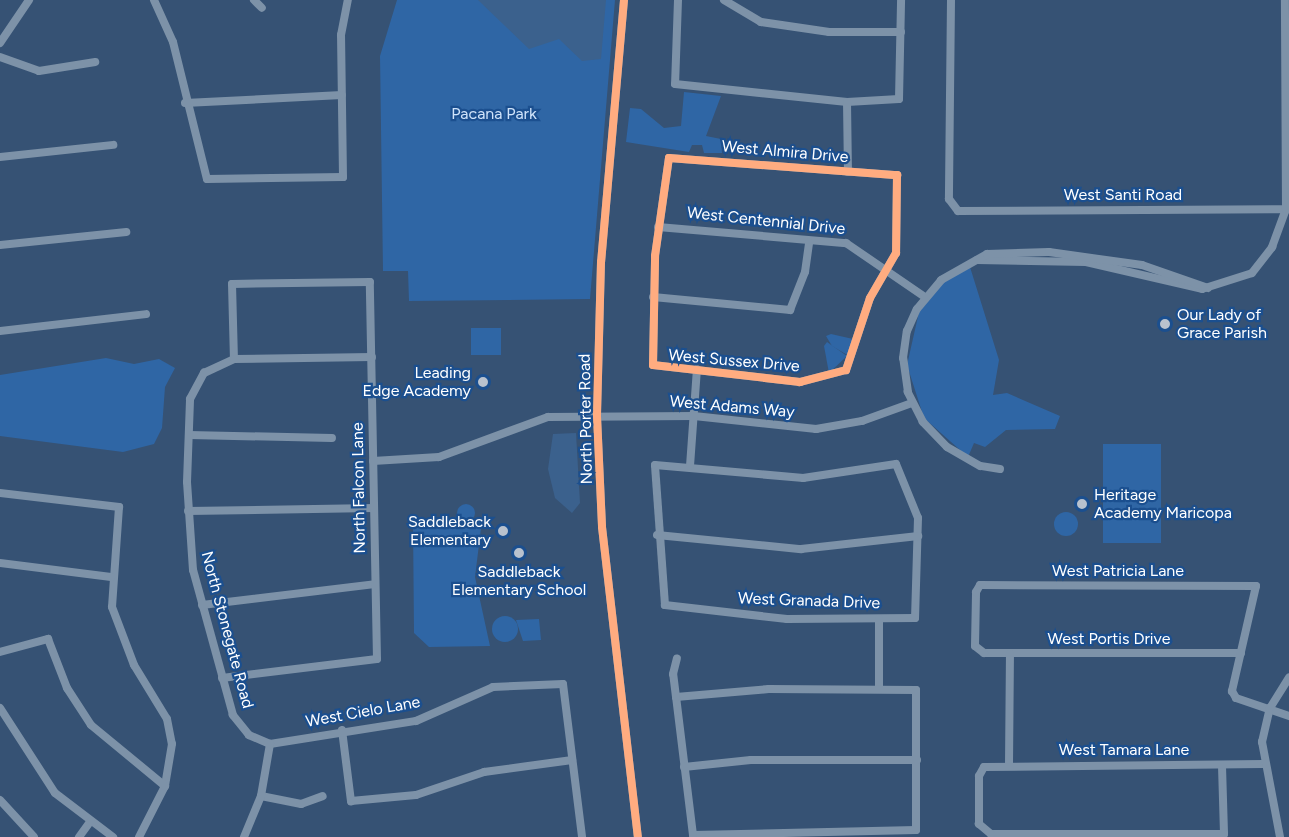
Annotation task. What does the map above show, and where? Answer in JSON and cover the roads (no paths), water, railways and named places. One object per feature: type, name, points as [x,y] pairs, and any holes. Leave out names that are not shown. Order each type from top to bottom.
[{"type":"street","points":[[0,43],[28,0]]},
{"type":"street","points":[[154,0],[173,42],[185,102],[207,179],[343,177],[341,35],[348,0]]},
{"type":"street","points":[[254,0],[262,8]]},
{"type":"street","name":"North Porter Road","points":[[624,0],[601,262],[597,416],[602,527],[638,837]]},
{"type":"street","points":[[678,0],[675,84],[847,102],[899,99],[901,0]]},
{"type":"street","points":[[724,0],[761,22],[829,32],[901,32]]},
{"type":"street","name":"West Santi Road","points":[[951,0],[949,199],[958,211],[1287,209]]},
{"type":"street","points":[[1000,469],[980,466],[946,447],[912,403],[904,370],[905,344],[925,297],[950,273],[977,260],[1071,260],[1208,288],[1240,280],[1263,262],[1287,209],[1285,0]]},
{"type":"street","points":[[0,57],[39,70],[95,62]]},
{"type":"street","points":[[185,102],[342,95]]},
{"type":"street","points":[[847,102],[848,172]]},
{"type":"street","points":[[0,156],[113,145]]},
{"type":"street","name":"West Almira Drive","points":[[658,227],[669,158],[897,175],[899,237],[888,269]]},
{"type":"street","points":[[658,227],[653,297],[790,310],[805,272],[809,242]]},
{"type":"street","name":"West Centennial Drive","points":[[658,227],[854,245],[925,297]]},
{"type":"street","points":[[0,245],[126,232]]},
{"type":"street","name":"West Sussex Drive","points":[[653,297],[653,365],[800,382],[846,370],[857,351],[867,308],[888,269]]},
{"type":"street","name":"North Falcon Lane","points":[[222,678],[376,659],[370,282],[232,284],[234,359]]},
{"type":"street","points":[[0,331],[146,314]]},
{"type":"street","points":[[234,359],[372,357]]},
{"type":"street","name":"North Stonegate Road","points":[[234,359],[214,366],[196,384],[190,399],[188,511],[202,605],[222,678],[239,726],[270,744]]},
{"type":"street","points":[[690,466],[697,369]]},
{"type":"street","name":"West Adams Way","points":[[373,461],[439,457],[538,419],[597,416],[694,416],[816,429],[862,421],[912,403]]},
{"type":"street","points":[[189,435],[332,438]]},
{"type":"street","points":[[896,464],[916,505],[918,536],[801,549],[657,535],[656,465],[690,466],[803,478],[896,464]]},
{"type":"street","points":[[0,493],[119,507],[111,577],[120,637],[167,718],[172,744],[165,786],[139,837]]},
{"type":"street","points":[[188,511],[374,508]]},
{"type":"street","name":"West Granada Drive","points":[[657,535],[665,605],[771,618],[879,619],[915,618],[918,536]]},
{"type":"street","points":[[0,563],[111,577]]},
{"type":"street","points":[[202,605],[375,584]]},
{"type":"street","name":"West Patricia Lane","points":[[978,651],[980,585],[1256,586],[1241,653]]},
{"type":"street","points":[[879,619],[879,689]]},
{"type":"street","points":[[0,652],[48,639],[67,688],[92,725],[165,786]]},
{"type":"street","name":"West Portis Drive","points":[[978,651],[1010,654],[1241,653]]},
{"type":"street","points":[[1241,653],[1232,691],[1236,698],[1289,716]]},
{"type":"street","points":[[1009,765],[1010,654]]},
{"type":"street","points":[[676,697],[769,689],[916,690],[916,830],[693,835],[676,697],[677,658]]},
{"type":"street","points":[[1280,837],[1263,764],[1270,708],[1289,678]]},
{"type":"street","name":"West Cielo Lane","points":[[270,744],[342,730],[416,721],[493,687],[562,684],[572,760]]},
{"type":"street","points":[[0,708],[31,763],[90,822],[113,837]]},
{"type":"street","points":[[342,730],[351,801],[416,795],[484,772],[572,760],[582,837]]},
{"type":"street","points":[[244,837],[261,796],[270,744]]},
{"type":"street","points":[[684,767],[751,760],[916,760]]},
{"type":"street","name":"West Tamara Lane","points":[[1222,766],[1224,834],[982,832],[979,776],[984,767],[1263,764]]},
{"type":"street","points":[[261,796],[301,804],[323,796]]},
{"type":"street","points":[[0,800],[34,837]]},
{"type":"street","points":[[80,837],[90,822]]},
{"type":"place","name":"Our Lady of Grace Parish","points":[[1165,324]]},
{"type":"place","name":"Leading Edge Academy","points":[[483,382]]},
{"type":"place","name":"Heritage Academy Maricopa","points":[[1082,504]]},
{"type":"place","name":"Saddleback Elementary","points":[[503,531]]},
{"type":"place","name":"Saddleback Elementary School","points":[[519,553]]},
{"type":"park label","name":"Pacana Park","points":[[494,114]]}]
